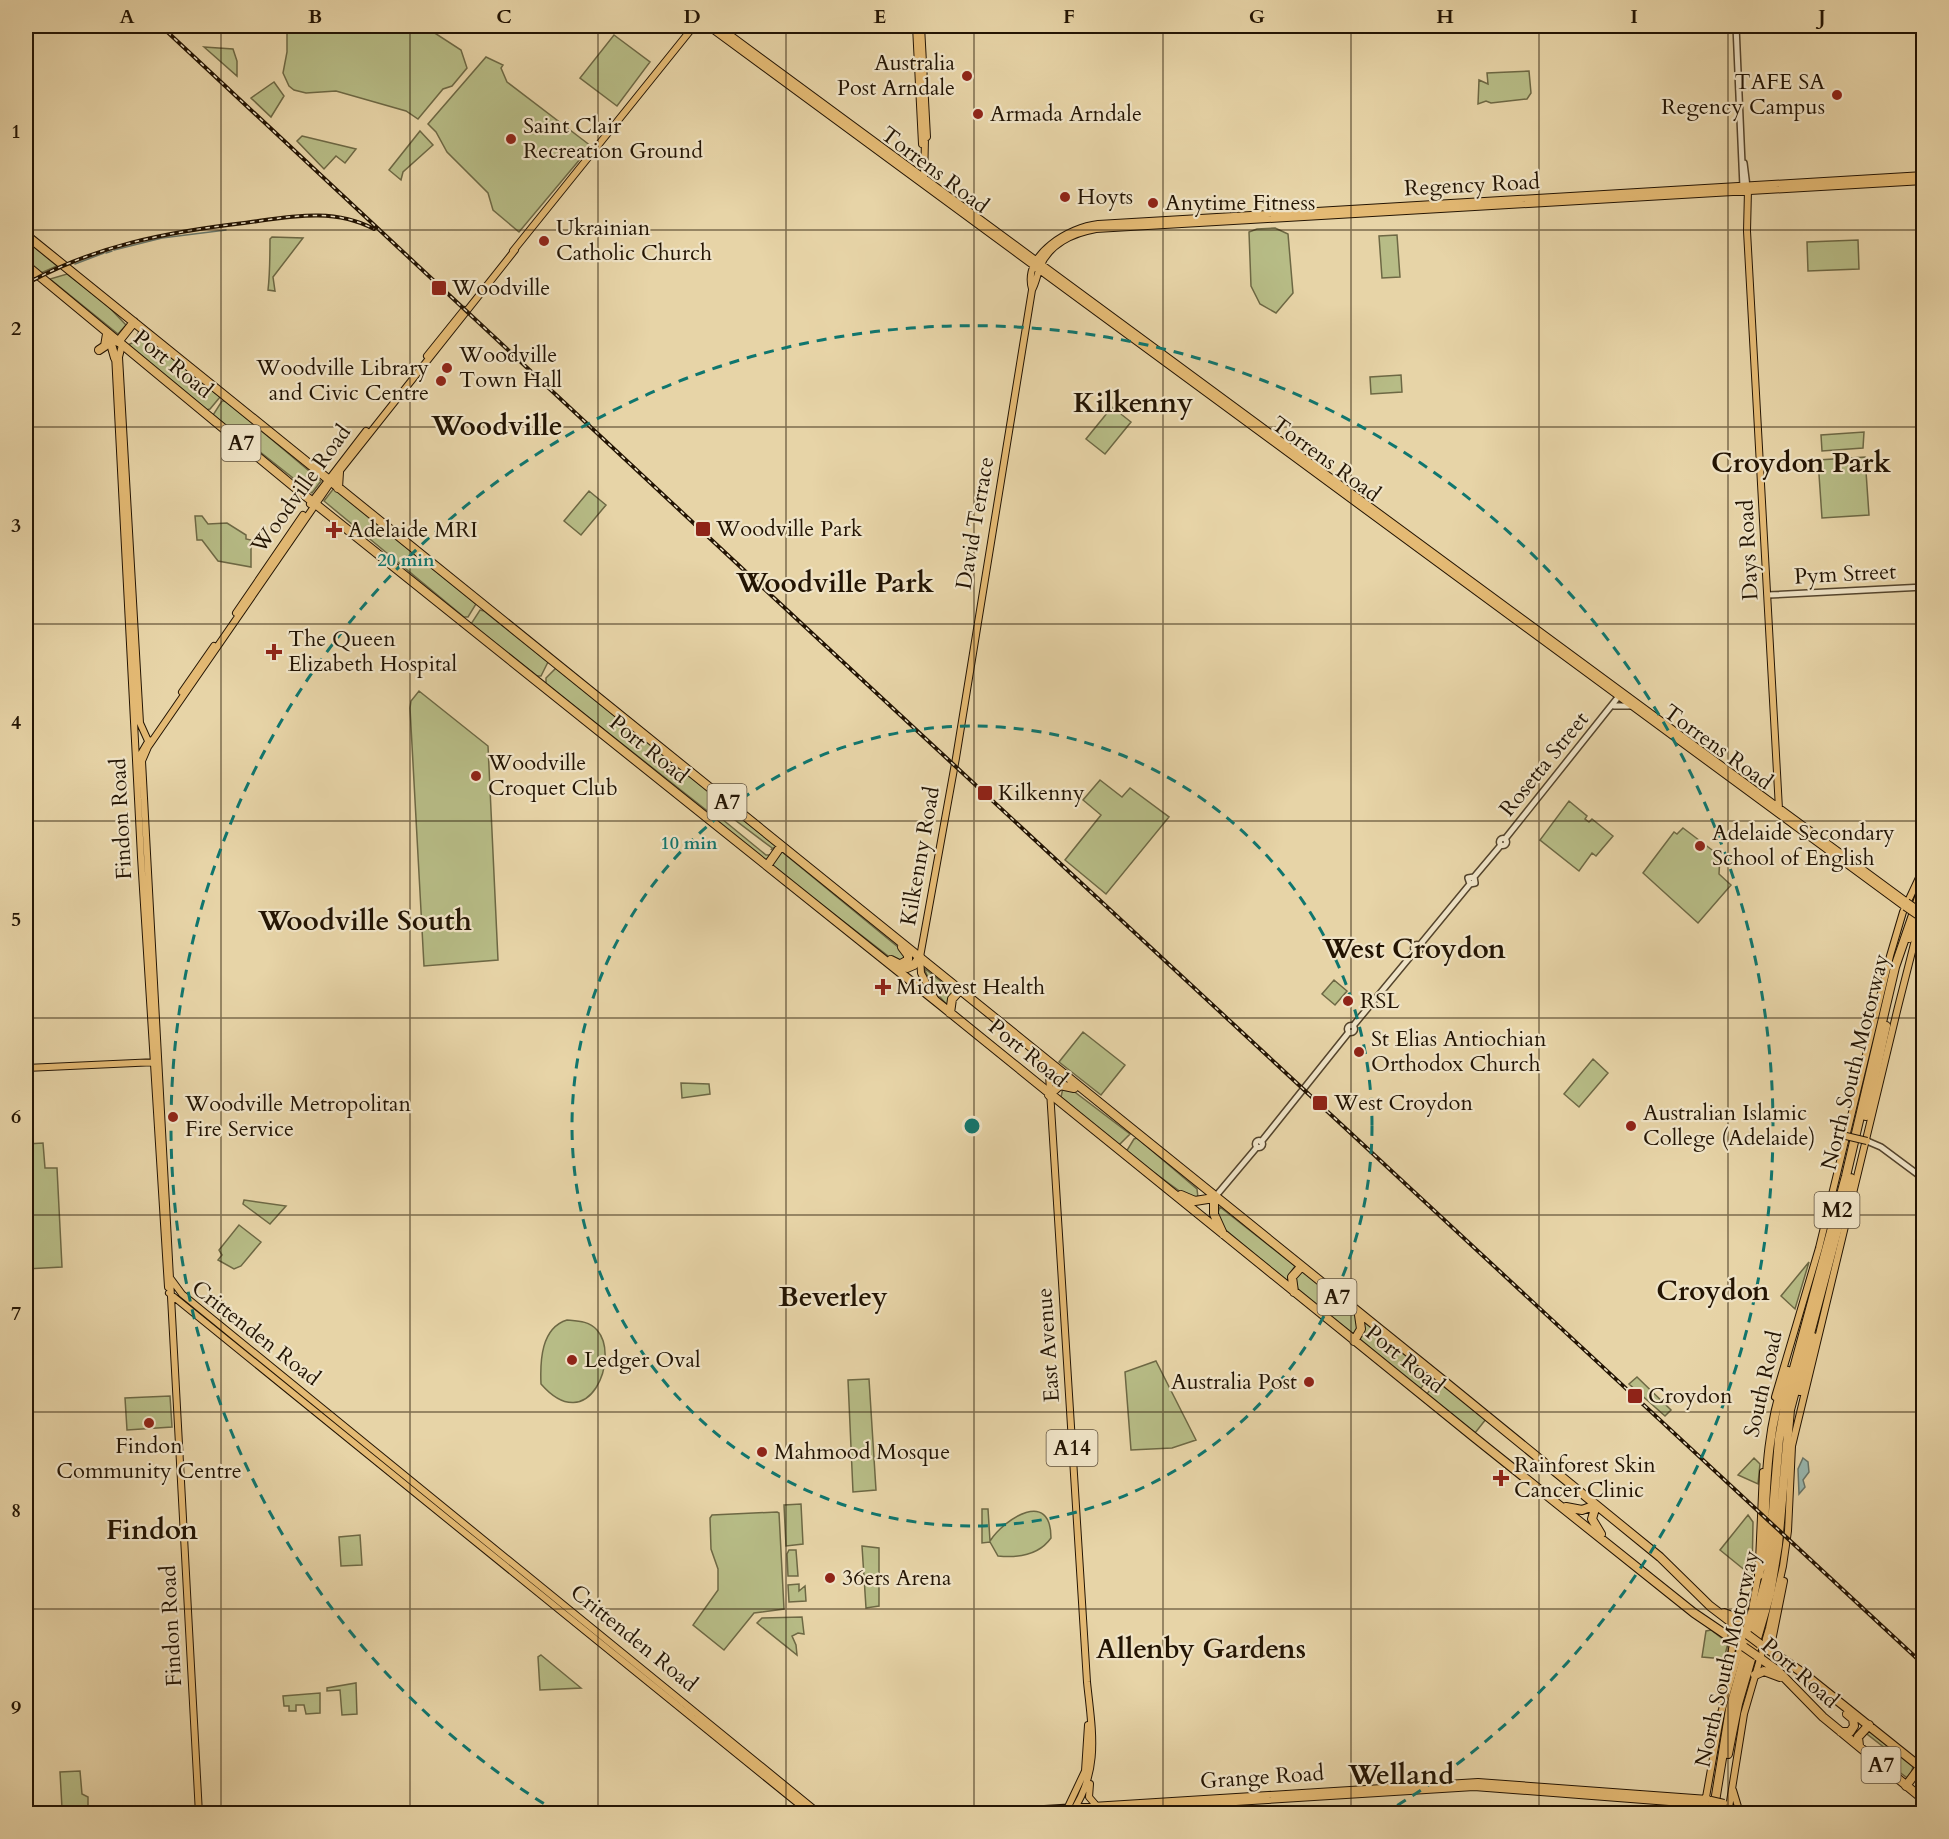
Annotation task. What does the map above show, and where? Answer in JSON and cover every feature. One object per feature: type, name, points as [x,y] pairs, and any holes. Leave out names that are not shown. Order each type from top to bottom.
[{"type":"highway","name":"Port Road","points":[[26,235],[1665,1561],[1710,1606],[1824,1690],[1922,1768]]},
{"type":"highway","name":"Port Road","points":[[26,265],[331,516],[950,1013],[1223,1236],[1557,1503],[1600,1534],[1694,1613],[1786,1679],[1807,1703],[1923,1800]]},
{"type":"highway","points":[[26,271],[71,307],[75,306]]},
{"type":"highway","points":[[120,344],[136,324]]},
{"type":"highway","points":[[99,350],[107,341],[106,331]]},
{"type":"highway","points":[[106,331],[117,358]]},
{"type":"highway","points":[[299,456],[331,480]]},
{"type":"highway","points":[[767,866],[781,846]]},
{"type":"highway","name":"North South Motorway","points":[[1709,1804],[1730,1709],[1768,1572],[1779,1439],[1800,1341],[1846,1176],[1895,967],[1923,883]]},
{"type":"highway","name":"North South Motorway","points":[[1728,1810],[1731,1737],[1770,1594],[1778,1545],[1790,1410],[1845,1206],[1896,982],[1923,899]]},
{"type":"highway","points":[[899,941],[908,955],[905,963],[899,965]]},
{"type":"highway","points":[[880,957],[886,957],[899,965],[910,967],[920,957]]},
{"type":"highway","points":[[950,1013],[952,999],[960,990]]},
{"type":"highway","points":[[1049,1095],[1060,1085]]},
{"type":"highway","points":[[1060,1085],[1080,1089]]},
{"type":"highway","points":[[1060,1085],[1058,1094],[1060,1103]]},
{"type":"highway","points":[[1195,1202],[1202,1197],[1197,1183]]},
{"type":"highway","points":[[1170,1192],[1174,1191],[1195,1202],[1214,1198],[1214,1214],[1223,1236]]},
{"type":"highway","points":[[1294,1292],[1292,1277],[1301,1267]]},
{"type":"highway","points":[[1354,1341],[1361,1329],[1359,1315]]},
{"type":"highway","points":[[1792,1446],[1799,1396],[1812,1348],[1816,1316]]},
{"type":"highway","points":[[1759,1575],[1776,1412],[1785,1379],[1800,1341]]},
{"type":"highway","points":[[1557,1503],[1579,1510],[1596,1505]]},
{"type":"highway","points":[[1596,1505],[1592,1517],[1600,1534]]},
{"type":"highway","points":[[1600,1534],[1600,1520],[1611,1518]]},
{"type":"highway","points":[[1710,1606],[1740,1620],[1750,1618]]},
{"type":"highway","points":[[1755,1675],[1764,1671],[1786,1679]]},
{"type":"highway","points":[[1824,1690],[1853,1720],[1851,1731],[1841,1732]]},
{"type":"highway","points":[[1858,1746],[1858,1737],[1869,1725]]},
{"type":"highway","points":[[1906,1786],[1922,1768]]},
{"type":"main road","name":"Woodville Road","points":[[148,745],[152,735],[314,502],[695,26]]},
{"type":"main road","name":"Torrens Road","points":[[708,26],[923,181],[1027,261],[1051,271],[1117,323],[1611,690],[1624,696]]},
{"type":"main road","name":"Torrens Road","points":[[718,26],[923,181],[937,188],[1021,249],[1038,265],[1624,696],[1923,920]]},
{"type":"main road","points":[[916,26],[923,181]]},
{"type":"main road","points":[[921,26],[929,171],[937,188]]},
{"type":"main road","points":[[920,119],[926,111]]},
{"type":"main road","points":[[923,181],[925,139],[927,137]]},
{"type":"main road","points":[[910,169],[920,169],[923,163]]},
{"type":"main road","name":"Regency Road","points":[[1038,265],[1064,234],[1098,224],[1745,189],[1923,175]]},
{"type":"main road","name":"Regency Road","points":[[1745,189],[1759,191],[1923,182]]},
{"type":"main road","name":"Days Road","points":[[1745,189],[1748,202],[1746,213]]},
{"type":"main road","name":"Days Road","points":[[1745,189],[1778,810]]},
{"type":"main road","points":[[1748,202],[1753,194],[1759,191]]},
{"type":"main road","points":[[1021,249],[1046,254],[1051,271]]},
{"type":"main road","points":[[1027,261],[1032,277]]},
{"type":"main road","name":"David Terrace","points":[[1032,290],[1032,277],[1038,265]]},
{"type":"main road","name":"David Terrace","points":[[955,762],[1032,290],[1038,265]]},
{"type":"main road","name":"Findon Road","points":[[120,344],[117,358],[138,730],[137,763],[145,924],[153,1048],[157,1060],[155,1072],[167,1255],[171,1279],[169,1293]]},
{"type":"main road","points":[[99,350],[110,351],[117,358],[123,354],[132,354]]},
{"type":"main road","name":"Woodville Road","points":[[137,763],[309,513],[314,502]]},
{"type":"main road","points":[[309,513],[316,510],[331,516]]},
{"type":"main road","points":[[1636,705],[1639,692]]},
{"type":"main road","points":[[138,730],[152,735]]},
{"type":"main road","name":"Findon Road","points":[[138,730],[148,745],[142,761],[199,1814]]},
{"type":"main road","name":"Kilkenny Road","points":[[920,957],[955,762]]},
{"type":"main road","name":"Torrens Road","points":[[1778,810],[1891,891],[1904,904],[1923,914]]},
{"type":"main road","name":"South Road","points":[[1701,1814],[1709,1804],[1707,1790],[1721,1713],[1743,1646],[1759,1575],[1760,1500],[1771,1414],[1781,1372],[1819,1248],[1904,904],[1923,867]]},
{"type":"main road","points":[[1891,891],[1912,891]]},
{"type":"main road","points":[[145,924],[151,916]]},
{"type":"main road","name":"South Road","points":[[1728,1810],[1744,1714],[1784,1566],[1792,1446],[1898,1007],[1923,920]]},
{"type":"main road","points":[[920,957],[921,973],[936,1002]]},
{"type":"main road","points":[[143,1061],[151,1056],[153,1048]]},
{"type":"main road","name":"A14","points":[[1040,1057],[1047,1069],[1049,1095]]},
{"type":"main road","points":[[26,1068],[157,1060]]},
{"type":"main road","points":[[143,1061],[155,1072]]},
{"type":"main road","name":"East Avenue","points":[[1049,1095],[1092,1736],[1090,1777],[1070,1810]]},
{"type":"main road","points":[[1846,1136],[1867,1141]]},
{"type":"main road","points":[[171,1279],[182,1294]]},
{"type":"main road","name":"Crittenden Road","points":[[169,1293],[182,1294],[820,1814]]},
{"type":"main road","name":"Crittenden Road","points":[[169,1293],[812,1814]]},
{"type":"main road","points":[[170,1308],[175,1303],[181,1302]]},
{"type":"main road","points":[[1777,1655],[1771,1646],[1782,1593],[1784,1566]]},
{"type":"main road","points":[[1721,1713],[1725,1678],[1733,1644],[1730,1638]]},
{"type":"main road","name":"East Avenue","points":[[1070,1810],[1085,1771],[1089,1701]]},
{"type":"main road","points":[[1090,1777],[1089,1798],[1098,1804]]},
{"type":"main road","name":"Grange Road","points":[[1044,1814],[1098,1804],[1490,1782],[1691,1800],[1746,1814]]},
{"type":"main road","points":[[1728,1810],[1735,1804],[1732,1783]]},
{"type":"main road","name":"Grange Road","points":[[964,1814],[1474,1787],[1691,1800]]},
{"type":"main road","points":[[1701,1814],[1691,1800],[1707,1790]]},
{"type":"street","name":"Days Road","points":[[1736,26],[1745,189]]},
{"type":"street","name":"Pym Street","points":[[1768,595],[1923,587]]},
{"type":"street","points":[[1611,690],[1613,704],[1636,705]]},
{"type":"street","name":"Rosetta Street","points":[[1214,1198],[1257,1147],[1262,1147],[1261,1142],[1351,1029],[1415,951],[1419,950],[1419,946],[1470,884],[1468,878],[1474,877],[1501,845],[1506,844],[1505,839],[1613,704],[1624,696]]},
{"type":"street","points":[[1867,1141],[1881,1147],[1923,1179]]},
{"type":"street","points":[[1864,1151],[1881,1147]]},
{"type":"green space","points":[[287,26],[424,26],[461,50],[467,68],[452,86],[443,89],[418,119],[406,111],[336,91],[306,93],[289,86],[283,73],[287,52]]},
{"type":"green space","points":[[614,35],[650,62],[617,106],[580,78]]},
{"type":"green space","points":[[204,47],[233,49],[237,61],[237,76]]},
{"type":"green space","name":"Saint Clair Recreation Ground","points":[[486,57],[503,65],[501,68],[507,82],[591,146],[519,232],[493,210],[488,193],[447,152],[436,132],[428,124]]},
{"type":"green space","points":[[1529,71],[1531,93],[1527,99],[1491,103],[1486,101],[1478,104],[1479,80],[1488,84],[1487,73]]},
{"type":"green space","points":[[274,82],[284,96],[271,117],[251,98]]},
{"type":"green space","points":[[420,131],[433,145],[403,172],[401,180],[389,170]]},
{"type":"green space","points":[[302,136],[356,149],[345,163],[336,156],[324,169],[297,141]]},
{"type":"green space","points":[[1275,228],[1288,234],[1293,293],[1276,313],[1260,304],[1251,286],[1249,232]]},
{"type":"green space","points":[[1397,235],[1400,277],[1382,278],[1379,236]]},
{"type":"green space","points":[[272,237],[303,238],[273,277],[275,291],[268,290],[270,239]]},
{"type":"green space","points":[[26,240],[57,266],[41,273],[26,260]]},
{"type":"green space","points":[[1858,240],[1859,269],[1808,271],[1807,242]]},
{"type":"green space","points":[[67,274],[106,304],[126,325],[118,334],[50,279]]},
{"type":"green space","points":[[139,331],[220,397],[210,409],[206,410],[128,345],[134,342]]},
{"type":"green space","points":[[1401,375],[1402,392],[1371,394],[1370,377]]},
{"type":"green space","points":[[222,401],[226,401],[321,481],[312,493],[213,415]]},
{"type":"green space","points":[[1112,407],[1131,422],[1105,454],[1086,439]]},
{"type":"green space","points":[[1864,432],[1863,448],[1822,451],[1821,435]]},
{"type":"green space","points":[[1865,457],[1869,515],[1822,518],[1818,460]]},
{"type":"green space","points":[[334,488],[476,604],[468,617],[464,617],[324,501]]},
{"type":"green space","points":[[589,491],[606,505],[581,535],[564,521]]},
{"type":"green space","points":[[195,516],[202,516],[208,524],[227,523],[246,535],[246,539],[251,540],[251,567],[218,561],[202,540],[197,540]]},
{"type":"green space","points":[[480,610],[548,662],[541,676],[537,676],[471,624]]},
{"type":"green space","points":[[556,668],[718,799],[710,813],[546,684],[546,678]]},
{"type":"green space","points":[[419,691],[488,746],[498,960],[424,966],[410,708],[411,701]]},
{"type":"green space","points":[[1100,780],[1122,797],[1130,788],[1169,817],[1106,894],[1065,860],[1101,815],[1083,800]]},
{"type":"green space","points":[[1569,801],[1587,816],[1585,819],[1589,822],[1592,819],[1613,836],[1596,856],[1592,853],[1579,871],[1540,840]]},
{"type":"green space","points":[[722,805],[725,805],[776,846],[771,850],[772,848],[727,814],[722,819],[766,855],[771,855],[766,861],[713,818]]},
{"type":"green space","points":[[1683,828],[1720,856],[1719,874],[1731,885],[1698,923],[1643,873],[1674,832],[1677,834]]},
{"type":"green space","points":[[781,851],[904,952],[906,957],[896,962],[773,867],[772,864]]},
{"type":"green space","points":[[924,968],[954,992],[948,1006],[933,989]]},
{"type":"green space","points":[[1334,980],[1347,991],[1335,1005],[1322,994]]},
{"type":"green space","points":[[1083,1032],[1125,1065],[1101,1095],[1059,1062]]},
{"type":"green space","points":[[1593,1059],[1608,1073],[1579,1107],[1564,1094]]},
{"type":"green space","points":[[681,1083],[709,1084],[710,1094],[682,1098]]},
{"type":"green space","points":[[1063,1088],[1072,1090],[1130,1134],[1118,1146],[1061,1097]]},
{"type":"green space","points":[[1137,1138],[1197,1189],[1198,1198],[1189,1198],[1126,1152]]},
{"type":"green space","points":[[43,1143],[45,1168],[57,1168],[62,1267],[26,1269],[26,1144]]},
{"type":"green space","points":[[244,1200],[286,1206],[270,1224],[243,1204]]},
{"type":"green space","points":[[1220,1207],[1295,1266],[1291,1272],[1290,1284],[1221,1226],[1216,1218]]},
{"type":"green space","points":[[239,1225],[261,1242],[241,1266],[234,1269],[218,1260],[222,1255],[219,1250]]},
{"type":"green space","points":[[1809,1262],[1795,1309],[1781,1296]]},
{"type":"green space","points":[[1301,1269],[1356,1314],[1358,1329],[1355,1335],[1300,1294],[1293,1277]]},
{"type":"green space","points":[[1362,1319],[1431,1376],[1420,1389],[1358,1339]]},
{"type":"green space","name":"Ledger Oval","points":[[567,1320],[587,1323],[597,1330],[603,1342],[605,1358],[596,1388],[586,1398],[573,1403],[558,1399],[541,1384],[542,1356],[547,1338],[558,1324]]},
{"type":"green space","points":[[1156,1361],[1196,1440],[1172,1448],[1131,1450],[1125,1372]]},
{"type":"green space","points":[[1637,1377],[1671,1410],[1665,1416],[1629,1384]]},
{"type":"green space","points":[[869,1379],[876,1490],[853,1492],[848,1380]]},
{"type":"green space","points":[[1438,1380],[1486,1419],[1475,1433],[1426,1395]]},
{"type":"green space","points":[[170,1396],[172,1427],[127,1430],[125,1398]]},
{"type":"green space","points":[[1754,1458],[1760,1464],[1758,1484],[1738,1475]]},
{"type":"green space","points":[[801,1504],[803,1544],[786,1546],[784,1505]]},
{"type":"green space","points":[[982,1509],[988,1509],[990,1541],[997,1532],[1016,1517],[1026,1512],[1036,1511],[1044,1515],[1049,1523],[1051,1538],[1034,1552],[998,1556],[990,1542],[982,1543]]},
{"type":"green space","points":[[779,1513],[784,1609],[754,1613],[724,1650],[693,1625],[718,1590],[718,1569],[711,1549],[710,1518],[712,1515]]},
{"type":"green space","points":[[1748,1515],[1753,1522],[1752,1576],[1720,1550]]},
{"type":"green space","points":[[360,1535],[362,1565],[341,1566],[339,1537]]},
{"type":"green space","points":[[862,1546],[879,1548],[879,1606],[866,1608]]},
{"type":"green space","points":[[789,1550],[796,1550],[798,1576],[788,1576],[787,1554]]},
{"type":"green space","points":[[799,1584],[799,1591],[805,1586],[806,1601],[789,1602],[788,1585]]},
{"type":"green space","points":[[802,1617],[804,1634],[798,1633],[792,1636],[797,1655],[757,1623],[762,1618]]},
{"type":"green space","points":[[1711,1630],[1728,1643],[1724,1659],[1702,1657],[1706,1631]]},
{"type":"green space","points":[[541,1655],[581,1688],[540,1690],[538,1657]]},
{"type":"green space","points":[[356,1683],[357,1714],[342,1715],[340,1690],[327,1691],[327,1688]]},
{"type":"green space","points":[[320,1693],[320,1713],[306,1714],[304,1705],[296,1705],[296,1711],[289,1711],[289,1706],[284,1706],[283,1696]]},
{"type":"green space","points":[[1870,1730],[1913,1766],[1910,1780],[1890,1765],[1895,1756],[1867,1734]]},
{"type":"green space","points":[[80,1771],[82,1794],[88,1797],[88,1805],[83,1812],[68,1813],[62,1808],[60,1772]]},
{"type":"water","points":[[1803,1458],[1808,1462],[1809,1472],[1803,1480],[1805,1487],[1799,1494],[1798,1469]]},
{"type":"waterway","points":[[114,250],[162,238],[226,230]]},
{"type":"waterway","points":[[106,253],[112,251]]},
{"type":"waterway","points":[[75,264],[104,253]]},
{"type":"railway","points":[[161,26],[1924,1665]]},
{"type":"railway","points":[[26,284],[105,250],[187,231],[278,218],[310,216],[343,218],[374,229]]},
{"type":"place","name":"Australia Post Arndale","points":[[967,76]]},
{"type":"place","name":"TAFE SA Regency Campus","points":[[1837,95]]},
{"type":"place","name":"Armada Arndale","points":[[978,114]]},
{"type":"place","name":"Saint Clair Recreation Ground","points":[[511,139]]},
{"type":"place","name":"Hoyts","points":[[1065,197]]},
{"type":"place","name":"Anytime Fitness","points":[[1153,203]]},
{"type":"place","name":"Ukrainian Catholic Church","points":[[544,241]]},
{"type":"place","name":"Woodville","points":[[439,288]]},
{"type":"place","name":"Woodville Town Hall","points":[[447,368]]},
{"type":"place","name":"Woodville Library and Civic Centre","points":[[441,381]]},
{"type":"place","name":"Woodville Park","points":[[703,529]]},
{"type":"place","name":"Adelaide MRI","points":[[334,530]]},
{"type":"place","name":"The Queen Elizabeth Hospital","points":[[274,652]]},
{"type":"place","name":"Woodville Croquet Club","points":[[476,776]]},
{"type":"place","name":"Kilkenny","points":[[985,793]]},
{"type":"place","name":"Adelaide Secondary School of English","points":[[1700,846]]},
{"type":"place","name":"Midwest Health","points":[[883,987]]},
{"type":"place","name":"RSL","points":[[1348,1001]]},
{"type":"place","name":"St Elias Antiochian Orthodox Church","points":[[1359,1052]]},
{"type":"place","name":"West Croydon","points":[[1320,1103]]},
{"type":"place","name":"Woodville Metropolitan Fire Service","points":[[173,1117]]},
{"type":"place","name":"Australian Islamic College (Adelaide)","points":[[1631,1126]]},
{"type":"place","name":"Ledger Oval","points":[[572,1360]]},
{"type":"place","name":"Australia Post","points":[[1309,1382]]},
{"type":"place","name":"Croydon","points":[[1635,1396]]},
{"type":"place","name":"Findon Community Centre","points":[[149,1423]]},
{"type":"place","name":"Mahmood Mosque","points":[[762,1452]]},
{"type":"place","name":"Rainforest Skin Cancer Clinic","points":[[1501,1478]]},
{"type":"place","name":"36ers Arena","points":[[830,1578]]},
{"type":"district","name":"Kilkenny","points":[[1133,403]]},
{"type":"district","name":"Woodville","points":[[497,426]]},
{"type":"district","name":"Croydon Park","points":[[1801,463]]},
{"type":"district","name":"Woodville Park","points":[[835,583]]},
{"type":"district","name":"Woodville South","points":[[365,921]]},
{"type":"district","name":"West Croydon","points":[[1414,949]]},
{"type":"district","name":"Croydon","points":[[1713,1291]]},
{"type":"district","name":"Beverley","points":[[833,1297]]},
{"type":"district","name":"Findon","points":[[152,1530]]},
{"type":"district","name":"Allenby Gardens","points":[[1201,1649]]},
{"type":"district","name":"Welland","points":[[1401,1775]]}]
